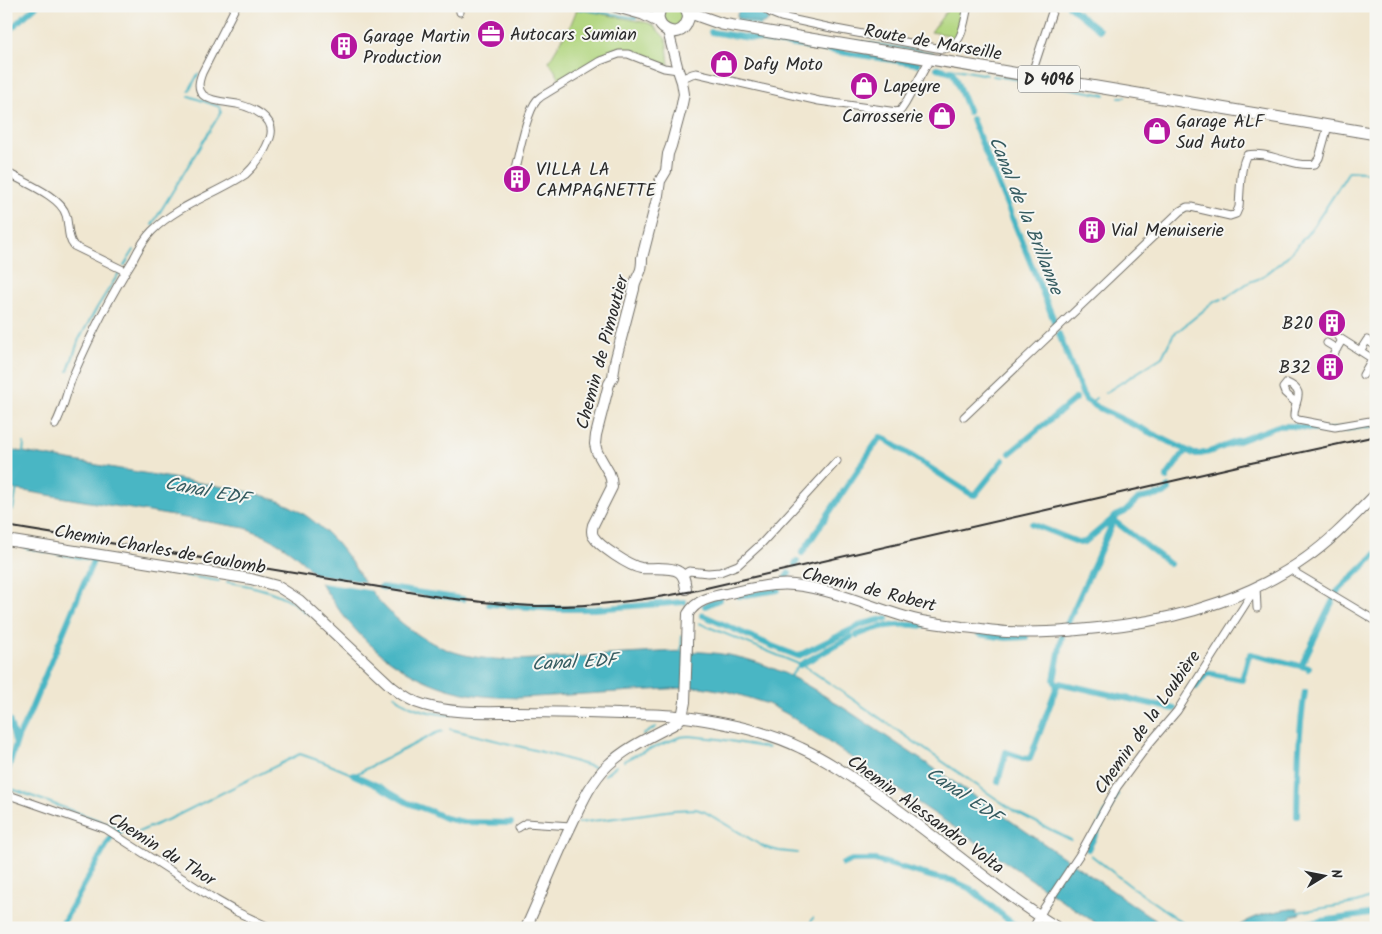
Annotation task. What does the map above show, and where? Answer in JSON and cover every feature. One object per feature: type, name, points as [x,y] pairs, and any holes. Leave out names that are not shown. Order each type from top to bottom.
[{"type":"main road","points":[[620,7],[651,8],[662,6]]},
{"type":"main road","points":[[659,22],[659,12],[662,6]]},
{"type":"main road","points":[[620,7],[649,16],[668,31]]},
{"type":"main road","points":[[684,28],[688,20],[686,8]]},
{"type":"main road","name":"Route de Marseille","points":[[686,8],[722,24]]},
{"type":"main road","name":"Route de Marseille","points":[[668,31],[674,32],[684,28],[707,24],[722,24],[1376,134]]},
{"type":"street","points":[[55,425],[73,377],[125,271],[149,234],[176,212],[246,174],[255,165],[268,142],[271,128],[269,122],[263,116],[240,105],[208,98],[201,92],[199,87],[202,73],[236,6]]},
{"type":"street","points":[[761,6],[771,14],[781,17],[836,30],[942,49],[954,46],[959,40],[968,6]]},
{"type":"street","points":[[1031,76],[1054,6]]},
{"type":"street","name":"Chemin de Pimoutier","points":[[678,69],[684,28]]},
{"type":"street","name":"Chemin de Pimoutier","points":[[668,31],[684,90],[682,110],[668,154],[666,171],[659,186],[640,272],[636,278],[613,377],[609,384],[596,434],[595,447],[609,473],[612,483],[609,494],[591,530],[594,537],[617,556],[632,565],[642,568],[674,570],[683,575]]},
{"type":"street","points":[[514,173],[534,104],[600,61],[617,54],[628,54],[664,68],[678,69],[692,74],[696,73],[819,101],[897,112],[905,104],[930,59]]},
{"type":"street","points":[[964,417],[1180,211],[1192,207],[1230,216],[1236,214],[1239,208],[1243,165],[1247,155],[1257,154],[1303,165],[1315,164],[1328,126]]},
{"type":"street","points":[[6,172],[56,200],[65,212],[70,240],[74,246],[125,271]]},
{"type":"street","points":[[1332,357],[1340,339],[1374,360],[1363,375]]},
{"type":"street","points":[[1360,351],[1367,340],[1376,346]]},
{"type":"street","points":[[1327,343],[1337,349]]},
{"type":"street","points":[[1296,403],[1284,392],[1284,386],[1288,383],[1298,392],[1299,397],[1294,416],[1300,421],[1335,427],[1376,420]]},
{"type":"street","points":[[526,928],[571,826],[593,783],[608,764],[626,750],[676,723],[682,717],[685,702],[688,614],[694,609],[683,575],[689,571],[720,572],[738,565],[768,536],[837,461]]},
{"type":"street","name":"Chemin de Robert","points":[[694,609],[700,602],[722,595],[750,589],[794,585],[831,592],[918,620],[1007,632],[1045,632],[1120,626],[1156,620],[1211,605],[1256,586],[1288,569],[1332,538],[1376,494]]},
{"type":"street","name":"Chemin Charles de Coulomb","points":[[6,540],[250,579],[277,586],[304,604],[406,698],[437,709],[682,717]]},
{"type":"street","points":[[1288,569],[1376,621]]},
{"type":"street","points":[[1256,586],[1257,608]]},
{"type":"street","name":"Chemin de la Loubière","points":[[1033,928],[1080,854],[1117,786],[1177,711],[1256,586]]},
{"type":"street","points":[[655,715],[664,722],[664,730]]},
{"type":"street","name":"Chemin Alessandro Volta","points":[[682,717],[755,731],[800,747],[824,760],[902,812],[1011,897],[1042,912],[1058,928]]},
{"type":"street","name":"Chemin du Thor","points":[[6,794],[106,829],[209,895],[271,928]]},
{"type":"street","points":[[518,828],[526,823],[571,826]]},
{"type":"green space","points":[[670,6],[677,6],[683,11],[683,21],[675,27],[665,24],[663,14]]},
{"type":"green space","points":[[945,6],[962,6],[963,8],[956,36],[950,42],[950,35],[931,32],[948,9]]},
{"type":"green space","points":[[577,9],[653,25],[666,39],[669,65],[659,63],[633,52],[621,51],[603,56],[561,81],[549,61],[571,24]]},
{"type":"water","points":[[740,6],[753,6],[768,17],[768,21],[762,24],[738,18]]},
{"type":"water","name":"Canal EDF","points":[[6,449],[235,489],[275,499],[308,517],[336,542],[379,601],[395,617],[423,638],[457,653],[513,660],[664,652],[717,653],[745,659],[777,670],[807,685],[850,712],[1167,928],[1103,928],[787,714],[768,704],[730,692],[701,687],[518,698],[491,697],[447,689],[399,667],[385,657],[347,620],[307,567],[295,555],[274,541],[245,528],[6,488]]},
{"type":"water","points":[[1297,909],[1300,914],[1291,916],[1283,928],[1272,928],[1277,920],[1252,928],[1236,928],[1256,917]]},
{"type":"pier","points":[[309,573],[369,583],[374,591],[315,582]]},
{"type":"waterway","points":[[6,33],[36,6]]},
{"type":"waterway","points":[[1069,6],[1099,30]]},
{"type":"waterway","points":[[579,9],[636,18]]},
{"type":"waterway","points":[[736,20],[760,25]]},
{"type":"waterway","name":"Canal de la Brillanne","points":[[711,32],[918,64]]},
{"type":"waterway","points":[[856,41],[933,53]]},
{"type":"waterway","name":"Canal de la Brillanne","points":[[937,68],[953,73],[969,112]]},
{"type":"waterway","points":[[950,68],[987,75]]},
{"type":"waterway","points":[[189,91],[198,74]]},
{"type":"waterway","points":[[993,76],[1033,82]]},
{"type":"waterway","points":[[1047,84],[1105,95]]},
{"type":"waterway","points":[[152,225],[221,112],[220,107],[189,96]]},
{"type":"waterway","points":[[1119,97],[1125,97]]},
{"type":"waterway","name":"Canal de la Brillanne","points":[[972,119],[1055,323]]},
{"type":"waterway","points":[[1225,298],[1273,269],[1299,244],[1310,231],[1349,171],[1376,173]]},
{"type":"waterway","points":[[124,266],[134,250]]},
{"type":"waterway","points":[[68,371],[79,339],[119,273]]},
{"type":"waterway","points":[[1105,393],[1162,357],[1173,335],[1214,302],[1222,299]]},
{"type":"waterway","name":"Canal de la Brillanne","points":[[1059,334],[1086,400],[1194,454],[1209,452],[1278,426],[1330,431],[1376,424]]},
{"type":"waterway","points":[[1010,453],[1076,398]]},
{"type":"waterway","name":"Canal de la Brillanne","points":[[1090,403],[1096,398]]},
{"type":"waterway","points":[[802,553],[880,437],[975,495],[1003,460]]},
{"type":"waterway","points":[[23,453],[24,443]]},
{"type":"waterway","points":[[1167,478],[1186,450]]},
{"type":"waterway","points":[[13,510],[17,487]]},
{"type":"waterway","points":[[1032,524],[1080,543],[1085,542],[1116,516],[1125,512],[1138,499],[1164,494],[1169,490],[1168,487]]},
{"type":"waterway","points":[[1113,520],[1170,564]]},
{"type":"waterway","points":[[1065,629],[1114,520]]},
{"type":"waterway","points":[[25,548],[219,581]]},
{"type":"waterway","points":[[1335,594],[1376,554]]},
{"type":"waterway","points":[[6,776],[18,737],[93,561]]},
{"type":"waterway","points":[[785,579],[789,573]]},
{"type":"waterway","points":[[227,582],[253,587],[278,595],[295,604],[306,613]]},
{"type":"waterway","points":[[381,587],[463,599]]},
{"type":"waterway","points":[[739,596],[778,590]]},
{"type":"waterway","points":[[1308,669],[1301,666],[1334,598]]},
{"type":"waterway","points":[[705,606],[720,599]]},
{"type":"waterway","points":[[489,604],[556,609],[594,609],[684,602]]},
{"type":"waterway","points":[[702,615],[798,656],[863,624],[887,618]]},
{"type":"waterway","points":[[699,623],[806,667],[1014,811],[1071,840]]},
{"type":"waterway","points":[[857,635],[890,625],[924,626]]},
{"type":"waterway","points":[[979,634],[1007,638],[1026,637]]},
{"type":"waterway","points":[[681,653],[682,636]]},
{"type":"waterway","points":[[998,782],[1006,752],[1026,759],[1031,756],[1057,686],[1054,680],[1062,636]]},
{"type":"waterway","points":[[800,665],[851,637]]},
{"type":"waterway","points":[[1250,654],[1301,666]]},
{"type":"waterway","points":[[1196,687],[1207,673],[1242,680],[1248,658]]},
{"type":"waterway","points":[[791,676],[800,665]]},
{"type":"waterway","points":[[1057,686],[1059,683],[1174,709]]},
{"type":"waterway","points":[[1297,816],[1300,738],[1305,692]]},
{"type":"waterway","points":[[394,695],[406,704],[421,710],[452,715]]},
{"type":"waterway","points":[[6,717],[9,720],[16,744]]},
{"type":"waterway","points":[[639,719],[651,719]]},
{"type":"waterway","points":[[643,735],[656,727]]},
{"type":"waterway","points":[[450,729],[546,753],[596,768],[608,758]]},
{"type":"waterway","points":[[127,834],[131,835],[174,817],[300,754],[354,775],[443,731]]},
{"type":"waterway","points":[[624,761],[680,737],[689,736],[719,739],[768,748]]},
{"type":"waterway","points":[[618,751],[626,745]]},
{"type":"waterway","points":[[605,775],[616,766]]},
{"type":"waterway","points":[[354,775],[408,803],[445,818],[463,822],[511,823]]},
{"type":"waterway","points":[[6,782],[7,786]]},
{"type":"waterway","points":[[7,786],[121,830]]},
{"type":"waterway","points":[[1088,849],[1116,795]]},
{"type":"waterway","points":[[578,823],[674,810],[696,809],[705,812],[764,847],[797,853]]},
{"type":"waterway","points":[[60,928],[111,837]]},
{"type":"waterway","points":[[1091,855],[1129,885],[1190,928]]},
{"type":"waterway","points":[[843,864],[852,860],[875,860],[937,878],[951,880],[971,889],[1013,924],[1024,927]]},
{"type":"waterway","points":[[1298,912],[1356,903],[1376,896]]},
{"type":"waterway","points":[[1286,928],[1288,926],[1376,913]]},
{"type":"waterway","points":[[808,928],[813,918]]},
{"type":"railway","points":[[6,526],[440,597],[524,605],[595,604],[654,598],[693,591],[1376,436]]},
{"type":"place","name":"Autocars Sumian","points":[[491,34]]},
{"type":"place","name":"Garage Martin Production","points":[[344,46]]},
{"type":"place","name":"Dafy Moto","points":[[724,64]]},
{"type":"place","name":"Lapeyre","points":[[864,86]]},
{"type":"place","name":"Carrosserie","points":[[942,116]]},
{"type":"place","name":"Garage ALF Sud Auto","points":[[1157,131]]},
{"type":"place","name":"VILLA LA CAMPAGNETTE","points":[[517,179]]},
{"type":"place","name":"Vial Menuiserie","points":[[1092,230]]},
{"type":"place","name":"B20","points":[[1332,323]]},
{"type":"place","name":"B32","points":[[1330,367]]}]
